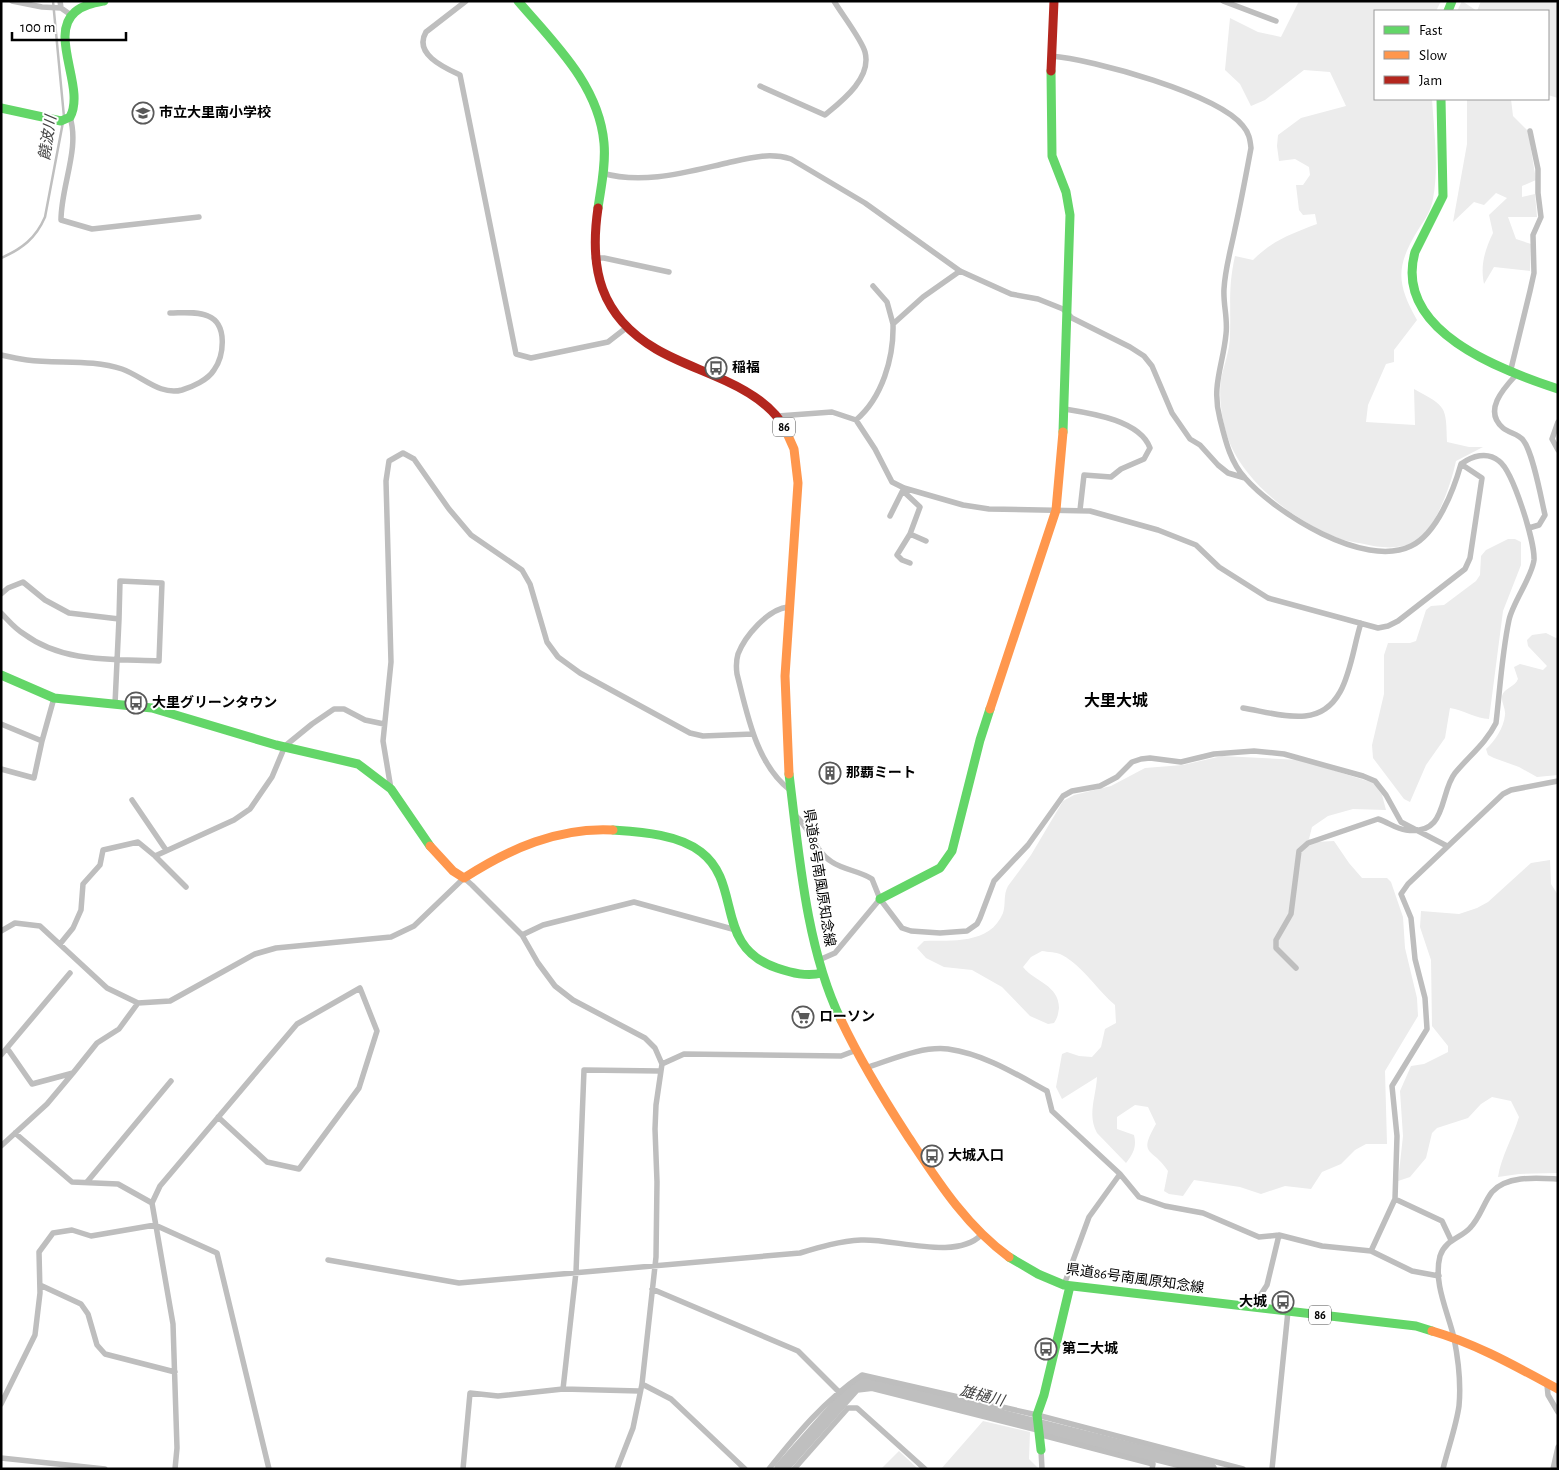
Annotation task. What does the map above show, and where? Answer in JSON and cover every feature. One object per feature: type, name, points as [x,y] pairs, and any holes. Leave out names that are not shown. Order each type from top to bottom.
[{"type":"street","points":[[12,1],[42,7],[59,5],[71,15]]},
{"type":"street","points":[[104,1],[87,6],[71,15],[66,25],[74,106],[70,117],[74,133],[61,206],[61,220],[92,229],[199,216]]},
{"type":"street","points":[[466,1],[426,32],[423,38],[423,45],[431,58],[440,66],[460,75],[516,354],[531,358],[608,342],[626,328]]},
{"type":"street","name":"県道86号南風原知念線","points":[[518,1],[573,68],[591,96],[599,114],[603,135],[602,173],[593,240],[597,277],[606,300],[626,328],[644,342],[678,362],[734,384],[756,396],[778,416],[794,452],[798,484],[788,607],[785,725],[790,790],[808,907],[819,960],[835,1009],[854,1051],[957,1209],[981,1236],[1020,1265],[1067,1285],[1416,1326],[1454,1337],[1495,1354],[1547,1385],[1558,1389]]},
{"type":"street","points":[[760,86],[825,115],[849,94],[864,72],[865,52],[834,1]]},
{"type":"street","points":[[819,960],[835,953],[880,899],[940,868],[952,851],[980,740],[1056,510],[1065,410],[1070,215],[1066,192],[1052,156],[1051,56],[1054,1]]},
{"type":"street","points":[[1223,1],[1276,21]]},
{"type":"street","points":[[1051,56],[1157,81],[1226,111],[1247,131],[1250,148],[1224,289],[1227,331],[1215,390],[1216,404],[1227,447],[1245,478],[1286,513],[1313,530],[1334,540],[1377,551],[1396,551],[1412,546],[1425,536],[1438,518],[1456,480],[1461,464],[1472,456],[1485,456],[1498,459],[1506,468],[1529,528],[1534,561],[1509,619],[1496,722],[1489,737],[1454,774],[1440,817],[1427,827],[1414,831],[1398,828],[1378,819],[1308,843],[1298,850],[1291,914],[1276,940],[1276,948],[1296,968]]},
{"type":"street","points":[[1441,100],[1443,196],[1440,208],[1418,246],[1414,261],[1413,279],[1417,300],[1446,335],[1478,356],[1513,374],[1558,389]]},
{"type":"street","points":[[1,108],[61,121],[70,117]]},
{"type":"street","points":[[1529,528],[1539,525],[1545,515],[1530,455],[1523,439],[1502,428],[1495,414],[1495,401],[1513,374],[1534,273],[1534,235],[1541,217],[1538,169],[1530,131]]},
{"type":"street","points":[[602,173],[612,176],[657,177],[757,156],[781,156],[804,166],[865,203],[960,271],[1011,294],[1038,299],[1057,306],[1072,318],[1144,356],[1155,371],[1172,413],[1190,439],[1200,445],[1218,465],[1228,472],[1245,478]]},
{"type":"street","points":[[594,258],[604,258],[669,272]]},
{"type":"street","points":[[893,324],[923,297],[960,271]]},
{"type":"street","points":[[856,420],[870,406],[891,355],[893,324],[887,302],[873,286]]},
{"type":"street","points":[[1,355],[28,360],[110,365],[164,390],[182,390],[203,380],[214,371],[222,349],[222,337],[219,326],[208,316],[170,313]]},
{"type":"street","points":[[1065,410],[1117,421],[1144,437],[1150,448],[1144,459],[1121,469],[1111,477],[1084,475],[1080,510]]},
{"type":"street","points":[[778,416],[832,412],[856,420],[875,449],[892,482],[904,489],[963,505],[989,508],[1080,510],[1177,536],[1196,545],[1219,567],[1268,598],[1378,628],[1388,626],[1465,569],[1470,558],[1482,478],[1461,464]]},
{"type":"street","points":[[1558,422],[1552,439],[1558,450]]},
{"type":"street","points":[[391,789],[384,756],[384,724],[391,654],[386,482],[389,461],[403,453],[414,459],[471,535],[522,570],[530,584],[547,642],[562,661],[586,677],[690,733],[703,736],[753,734]]},
{"type":"street","points":[[890,516],[904,489]]},
{"type":"street","points":[[904,489],[920,507],[910,534],[897,555],[902,560],[910,562]]},
{"type":"street","points":[[910,534],[926,540]]},
{"type":"street","points":[[1,613],[23,634],[45,647],[83,658],[117,660],[159,661],[162,583],[120,581],[119,619],[117,660],[115,704]]},
{"type":"street","points":[[1,594],[8,588],[23,582],[45,600],[69,613],[119,619]]},
{"type":"street","points":[[788,607],[779,609],[755,628],[738,654],[736,674],[753,734],[776,776],[790,790]]},
{"type":"street","points":[[1243,708],[1304,716],[1312,715],[1332,704],[1343,689],[1361,624]]},
{"type":"street","points":[[1,675],[54,698],[152,708],[285,746],[358,764],[376,774],[391,789],[434,851],[522,935],[538,963],[555,986],[573,1000],[645,1038],[655,1048],[662,1064],[655,1130],[658,1209],[655,1265],[633,1428],[617,1469]]},
{"type":"street","points":[[1,769],[34,778],[54,698]]},
{"type":"street","points":[[155,856],[234,820],[250,809],[272,777],[285,746],[334,709],[344,709],[364,720],[384,724]]},
{"type":"street","points":[[1,724],[42,741]]},
{"type":"street","points":[[794,814],[805,825],[822,853],[831,862],[872,879],[880,899],[902,928],[911,932],[967,931],[977,924],[994,881],[1028,845],[1063,796],[1072,791],[1100,786],[1117,777],[1132,762],[1141,759],[1182,762],[1214,754],[1254,751],[1284,754],[1362,776],[1375,781],[1386,794],[1401,822],[1414,831],[1447,846]]},
{"type":"street","points":[[1371,1250],[1395,1200],[1397,1136],[1392,1086],[1427,1029],[1425,998],[1414,958],[1412,918],[1401,894],[1408,884],[1447,846],[1504,794],[1511,790],[1558,781]]},
{"type":"street","points":[[132,800],[166,850]]},
{"type":"street","points":[[1,931],[15,922],[40,926],[107,988],[138,1003],[170,1002],[255,954],[269,950],[391,936],[414,926],[464,878],[508,851],[543,838],[604,828],[641,832],[690,844],[707,857],[719,878],[736,930],[746,951],[764,966],[804,975],[822,973]]},
{"type":"street","points":[[60,944],[73,928],[81,910],[82,884],[100,865],[103,850],[138,842],[186,887]]},
{"type":"street","points":[[522,935],[543,925],[634,902],[736,930]]},
{"type":"street","points":[[1,1055],[70,973]]},
{"type":"street","points":[[175,1469],[177,1448],[173,1324],[152,1203],[160,1186],[278,1046],[297,1024],[360,988],[377,1031],[359,1088],[299,1169],[266,1162],[218,1117]]},
{"type":"street","points":[[1,1146],[47,1104],[97,1044],[119,1029],[138,1003]]},
{"type":"street","points":[[8,1048],[32,1084],[73,1073]]},
{"type":"street","points":[[865,1068],[912,1053],[947,1049],[987,1059],[1047,1091],[1052,1111],[1120,1174],[1139,1197],[1165,1206],[1203,1213],[1259,1237],[1279,1235],[1322,1246],[1371,1250],[1412,1271],[1439,1276]]},
{"type":"street","points":[[662,1064],[684,1054],[841,1056],[854,1051]]},
{"type":"street","points":[[563,1389],[576,1272],[584,1070],[660,1071]]},
{"type":"street","points":[[87,1182],[170,1081]]},
{"type":"street","points":[[15,1133],[72,1182],[118,1184],[152,1203]]},
{"type":"street","points":[[1042,1469],[1041,1450],[1037,1433],[1037,1417],[1044,1395],[1067,1285],[1089,1218],[1120,1174]]},
{"type":"street","points":[[1442,1469],[1459,1405],[1454,1337],[1447,1317],[1439,1276],[1440,1254],[1451,1240],[1470,1228],[1493,1191],[1504,1184],[1528,1178],[1558,1179]]},
{"type":"street","points":[[1395,1200],[1442,1222],[1451,1240]]},
{"type":"street","points":[[1,1404],[35,1335],[40,1285],[39,1252],[53,1233],[72,1230],[91,1236],[155,1225],[216,1253],[269,1469]]},
{"type":"street","points":[[1252,1308],[1267,1285],[1279,1235]]},
{"type":"street","points":[[328,1260],[459,1283],[800,1253],[841,1242],[861,1240],[931,1247],[952,1246],[974,1243],[981,1236]]},
{"type":"street","points":[[40,1285],[81,1304],[88,1314],[97,1345],[105,1354],[175,1372]]},
{"type":"street","points":[[652,1289],[798,1351],[838,1391]]},
{"type":"street","points":[[1272,1469],[1288,1312]]},
{"type":"street","points":[[769,1469],[795,1437],[838,1391],[862,1375],[1243,1469]]},
{"type":"street","points":[[1547,1385],[1548,1394],[1558,1412]]},
{"type":"street","points":[[463,1469],[470,1393],[498,1396],[563,1389],[640,1387],[671,1399],[745,1469]]},
{"type":"street","points":[[794,1469],[848,1408],[857,1408],[925,1469]]},
{"type":"street","points":[[1037,1433],[1153,1464],[1152,1469]]},
{"type":"street","points":[[1553,1469],[1558,1447]]},
{"type":"street","points":[[1,1458],[104,1469]]},
{"type":"shaded area","points":[[1299,1],[1441,1],[1436,10],[1374,10],[1374,100],[1432,100],[1436,175],[1431,208],[1411,243],[1402,265],[1402,285],[1417,320],[1394,350],[1394,362],[1386,364],[1368,405],[1366,422],[1415,425],[1414,389],[1439,404],[1445,414],[1447,442],[1469,447],[1483,447],[1456,461],[1447,493],[1437,516],[1424,534],[1416,541],[1404,546],[1384,547],[1342,540],[1320,530],[1290,512],[1275,501],[1250,475],[1239,461],[1228,439],[1221,404],[1220,387],[1230,341],[1231,287],[1235,256],[1253,260],[1267,248],[1291,234],[1317,224],[1315,214],[1303,215],[1299,210],[1296,185],[1303,185],[1310,175],[1309,167],[1295,159],[1279,161],[1278,135],[1301,118],[1346,106],[1330,72],[1304,70],[1265,100],[1251,106],[1240,84],[1225,70],[1230,18],[1258,32],[1281,37]]},
{"type":"shaded area","points":[[1462,1],[1476,10],[1458,10]]},
{"type":"shaded area","points":[[1481,1],[1558,1],[1558,98],[1549,95],[1549,10],[1477,10]]},
{"type":"shaded area","points":[[1467,100],[1511,100],[1513,116],[1528,131],[1536,180],[1522,186],[1522,197],[1535,194],[1537,217],[1508,217],[1516,239],[1531,244],[1530,271],[1494,267],[1484,284],[1484,258],[1493,233],[1489,215],[1507,198],[1496,193],[1484,205],[1474,202],[1453,222],[1467,144]]},
{"type":"shaded area","points":[[1508,539],[1515,539],[1521,542],[1521,565],[1503,611],[1489,719],[1450,708],[1445,738],[1426,765],[1410,802],[1404,799],[1373,758],[1372,745],[1384,694],[1384,655],[1388,643],[1410,643],[1416,641],[1426,610],[1431,606],[1444,605],[1476,581],[1480,575],[1481,556],[1486,550]]},
{"type":"shaded area","points":[[1546,633],[1556,638],[1558,637],[1558,775],[1537,777],[1519,767],[1488,755],[1486,749],[1496,738],[1503,724],[1505,713],[1502,696],[1518,679],[1514,667],[1520,664],[1543,670],[1547,666],[1528,646],[1527,640],[1532,635]]},
{"type":"shaded area","points":[[1222,756],[1300,760],[1374,783],[1382,795],[1386,810],[1353,809],[1328,816],[1312,827],[1309,839],[1315,842],[1334,841],[1362,878],[1387,878],[1391,882],[1403,917],[1405,948],[1417,998],[1418,1016],[1385,1071],[1387,1144],[1366,1144],[1355,1150],[1341,1164],[1322,1172],[1311,1189],[1285,1186],[1261,1194],[1240,1187],[1194,1180],[1183,1196],[1169,1194],[1164,1191],[1168,1171],[1147,1147],[1150,1135],[1156,1124],[1148,1107],[1135,1105],[1117,1117],[1117,1129],[1134,1135],[1134,1150],[1126,1163],[1097,1133],[1094,1126],[1092,1113],[1097,1077],[1062,1099],[1056,1087],[1062,1054],[1067,1052],[1079,1056],[1092,1057],[1101,1047],[1105,1029],[1116,1023],[1115,1005],[1084,972],[1062,955],[1042,951],[1031,957],[1023,967],[1046,984],[1058,1000],[1057,1017],[1054,1023],[1048,1024],[1030,1016],[1002,987],[972,970],[944,967],[926,958],[917,948],[924,941],[969,939],[979,936],[989,931],[997,923],[1003,913],[1008,886],[1031,855],[1063,801],[1074,795],[1111,786],[1145,768],[1183,765]]},
{"type":"shaded area","points":[[1550,860],[1551,884],[1558,895],[1558,1173],[1519,1174],[1498,1177],[1519,1117],[1511,1101],[1492,1097],[1481,1104],[1468,1118],[1437,1128],[1432,1133],[1426,1158],[1410,1177],[1398,1181],[1403,1136],[1400,1091],[1411,1066],[1424,1064],[1448,1052],[1448,1046],[1432,1026],[1431,960],[1420,927],[1421,911],[1459,914],[1477,908],[1488,902],[1531,863]]},
{"type":"shaded area","points":[[983,1421],[1030,1432],[1029,1459],[1039,1469],[941,1469]]},
{"type":"shaded area","points":[[899,1451],[918,1469],[881,1469]]},
{"type":"waterway","name":"饒波川","points":[[53,1],[64,117]]},
{"type":"waterway","name":"饒波川","points":[[1,258],[28,242],[45,217],[63,122]]},
{"type":"waterway","name":"雄樋川","points":[[781,1469],[855,1386],[872,1384],[1210,1469]]},
{"type":"traffic: fast","points":[[1,108],[61,121],[70,117],[74,105],[74,92],[66,48],[65,34],[68,22],[75,12],[89,5],[104,1]]},
{"type":"traffic: fast","points":[[518,1],[573,66],[594,102],[604,143],[603,176],[598,208]]},
{"type":"traffic: fast","points":[[1448,10],[1452,1]]},
{"type":"traffic: fast","points":[[1051,71],[1052,156],[1066,192],[1070,215],[1063,432]]},
{"type":"traffic: fast","points":[[1441,100],[1443,196],[1415,252],[1412,280],[1420,304],[1436,325],[1457,343],[1509,371],[1558,389]]},
{"type":"traffic: fast","points":[[1,675],[54,698],[152,708],[276,745],[358,764],[391,789],[430,846]]},
{"type":"traffic: fast","points":[[880,899],[940,868],[952,851],[980,740],[990,709]]},
{"type":"traffic: fast","points":[[789,774],[801,868],[812,932],[829,992],[841,1020]]},
{"type":"traffic: fast","points":[[613,830],[659,835],[681,841],[701,852],[714,865],[722,881],[736,931],[744,946],[757,958],[777,968],[800,974],[822,973]]},
{"type":"traffic: fast","points":[[1009,1257],[1038,1274],[1064,1285],[1416,1326],[1432,1331]]},
{"type":"traffic: fast","points":[[1041,1450],[1037,1415],[1044,1395],[1070,1286]]},
{"type":"traffic: slow","points":[[786,431],[794,449],[798,483],[785,676],[789,774]]},
{"type":"traffic: slow","points":[[990,709],[1056,510],[1063,432]]},
{"type":"traffic: slow","points":[[430,846],[453,871],[464,878],[516,849],[535,842],[573,832],[613,830]]},
{"type":"traffic: slow","points":[[841,1020],[881,1093],[941,1185],[979,1231],[1009,1257]]},
{"type":"traffic: slow","points":[[1432,1331],[1481,1349],[1558,1389]]},
{"type":"traffic: jam","points":[[1051,71],[1054,1]]},
{"type":"traffic: jam","points":[[598,208],[595,251],[598,271],[603,289],[611,306],[622,322],[637,336],[656,349],[753,395],[769,408],[786,431]]},
{"type":"place","name":"市立大里南小学校","points":[[143,113]]},
{"type":"place","name":"稲福","points":[[716,368]]},
{"type":"place","name":"大里グリーンタウン","points":[[136,703]]},
{"type":"place","name":"那覇ミート","points":[[830,773]]},
{"type":"place","name":"ローソン","points":[[803,1017]]},
{"type":"place","name":"大城入口","points":[[932,1156]]},
{"type":"place","name":"大城","points":[[1283,1302]]},
{"type":"place","name":"第二大城","points":[[1046,1349]]},
{"type":"district","name":"大里大城","points":[[1116,701]]}]
